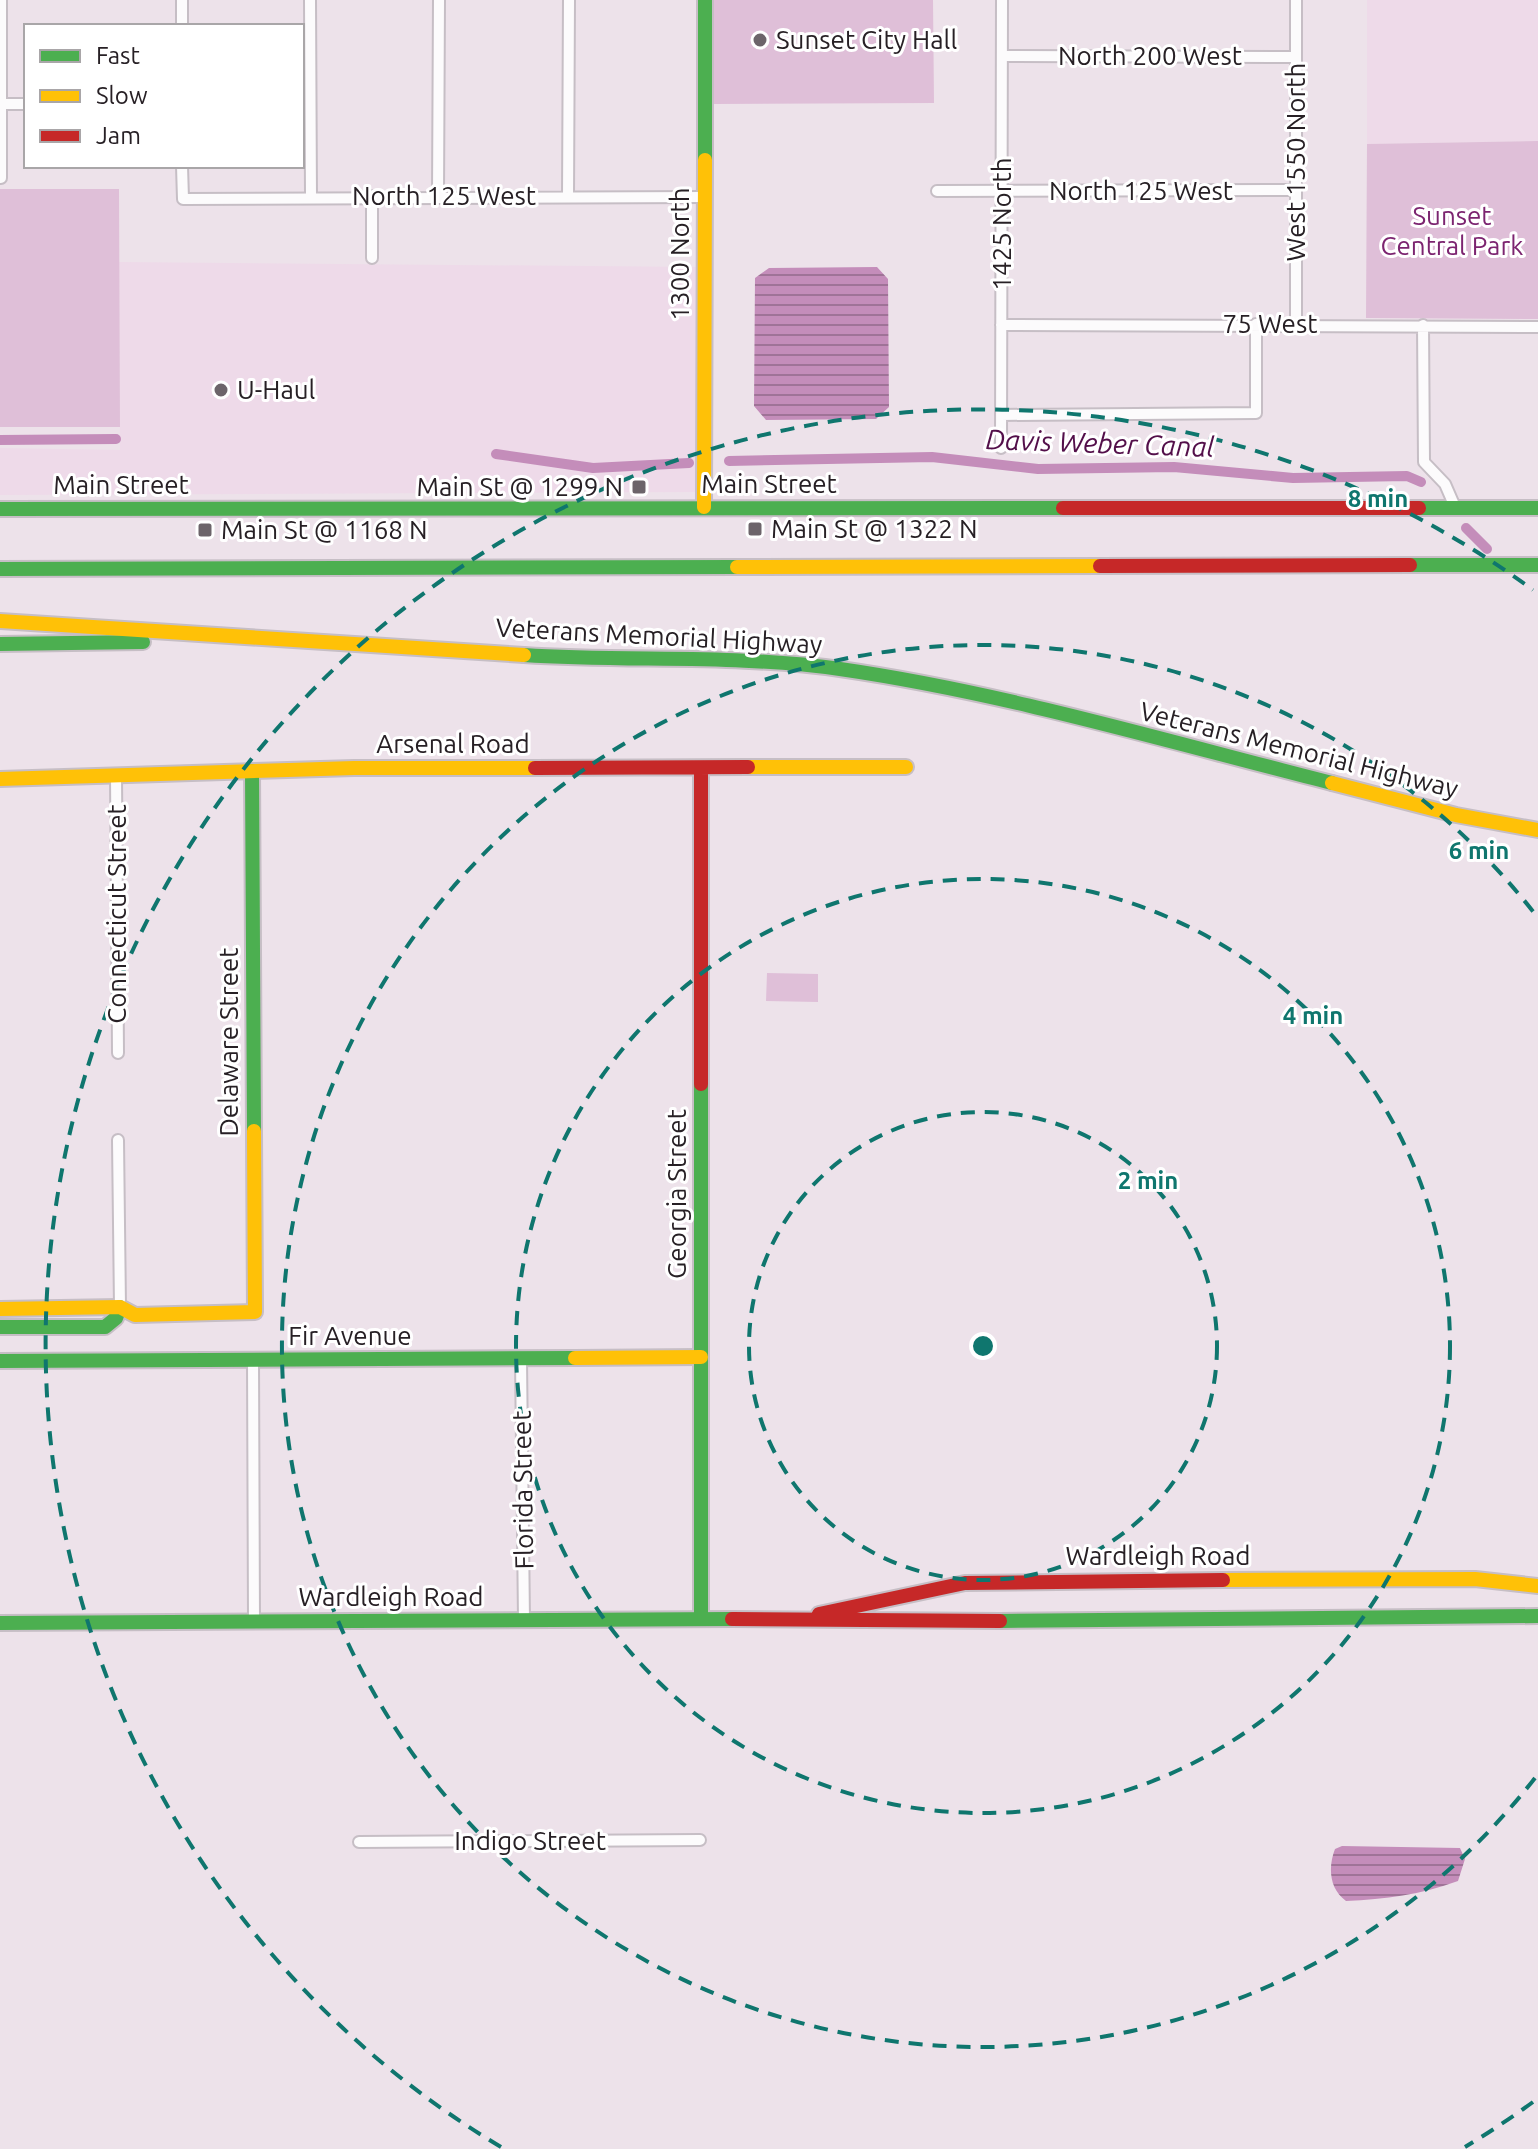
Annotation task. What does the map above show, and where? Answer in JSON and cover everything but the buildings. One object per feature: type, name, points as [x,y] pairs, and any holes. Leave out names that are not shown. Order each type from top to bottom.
[{"type":"main road","name":"1300 North","points":[[704,507],[705,0]]},
{"type":"main road","name":"Main Street","points":[[0,509],[1538,508]]},
{"type":"main road","points":[[0,569],[1538,565]]},
{"type":"main road","name":"Veterans Memorial Highway","points":[[0,621],[286,642],[601,660],[764,660],[840,669],[935,685],[1456,815],[1538,830]]},
{"type":"main road","points":[[0,644],[286,642]]},
{"type":"main road","name":"Arsenal Road","points":[[0,779],[252,771],[906,767]]},
{"type":"main road","name":"Georgia Street","points":[[701,769],[701,1619]]},
{"type":"main road","name":"Delaware Street","points":[[120,1307],[135,1315],[255,1312],[252,771]]},
{"type":"main road","points":[[0,1309],[120,1307],[116,1318],[105,1327],[0,1327]]},
{"type":"main road","name":"Fir Avenue","points":[[0,1361],[701,1357]]},
{"type":"main road","name":"Wardleigh Road","points":[[783,1619],[861,1609],[974,1581],[1475,1579],[1538,1586]]},
{"type":"main road","name":"Wardleigh Road","points":[[0,1623],[701,1619],[853,1622],[1538,1616]]},
{"type":"street","points":[[1,0],[1,178]]},
{"type":"street","points":[[182,0],[182,24]]},
{"type":"street","points":[[310,0],[311,196]]},
{"type":"street","points":[[438,195],[439,0]]},
{"type":"street","points":[[568,197],[569,0]]},
{"type":"street","name":"1425 North","points":[[1001,448],[1002,0]]},
{"type":"street","name":"West 1550 North","points":[[1296,0],[1296,324]]},
{"type":"street","name":"North 200 West","points":[[1003,56],[1296,57]]},
{"type":"street","points":[[2,104],[24,104]]},
{"type":"street","name":"North 125 West","points":[[182,168],[183,199],[438,195],[704,197]]},
{"type":"street","name":"North 125 West","points":[[937,191],[1296,190]]},
{"type":"street","points":[[372,196],[372,258]]},
{"type":"street","points":[[1001,415],[1256,413],[1256,324]]},
{"type":"street","name":"75 West","points":[[1001,325],[1538,327]]},
{"type":"street","points":[[1423,325],[1424,462],[1445,484],[1455,507]]},
{"type":"street","name":"Connecticut Street","points":[[116,775],[118,1053]]},
{"type":"street","points":[[118,1140],[120,1307]]},
{"type":"street","points":[[253,1359],[254,1622]]},
{"type":"street","name":"Florida Street","points":[[521,1360],[524,1620]]},
{"type":"street","name":"Indigo Street","points":[[359,1842],[700,1840]]},
{"type":"shaded area","points":[[1367,0],[1538,0],[1538,141],[1367,144]]},
{"type":"shaded area","points":[[119,262],[697,267],[696,492],[0,495],[0,448],[120,450]]},
{"type":"shaded area","points":[[877,267],[888,279],[889,407],[876,419],[766,420],[754,406],[755,278],[769,268]]},
{"type":"shaded area","points":[[1342,1846],[1460,1848],[1465,1859],[1458,1881],[1403,1896],[1346,1901],[1333,1884],[1331,1870],[1335,1849]]},
{"type":"green space","points":[[714,0],[933,0],[934,103],[714,104]]},
{"type":"green space","name":"Sunset Central Park","points":[[1538,141],[1538,319],[1366,318],[1367,144]]},
{"type":"green space","points":[[0,189],[119,189],[120,427],[0,427]]},
{"type":"green space","points":[[767,973],[818,974],[818,1002],[766,1001]]},
{"type":"waterway","name":"Davis Weber Canal","points":[[0,440],[116,439]]},
{"type":"waterway","name":"Davis Weber Canal","points":[[496,454],[593,468],[689,463]]},
{"type":"waterway","name":"Davis Weber Canal","points":[[729,461],[932,457],[1038,469],[1174,467],[1293,478],[1407,476],[1421,482]]},
{"type":"waterway","points":[[1466,528],[1487,549]]},
{"type":"traffic: fast","points":[[705,0],[705,160]]},
{"type":"traffic: fast","points":[[0,509],[1063,508]]},
{"type":"traffic: fast","points":[[1419,508],[1538,508]]},
{"type":"traffic: fast","points":[[1410,565],[1538,565]]},
{"type":"traffic: fast","points":[[0,569],[737,567]]},
{"type":"traffic: fast","points":[[0,644],[143,642]]},
{"type":"traffic: fast","points":[[524,655],[761,661],[840,669],[1026,705],[1332,783]]},
{"type":"traffic: fast","points":[[252,771],[254,1131]]},
{"type":"traffic: fast","points":[[701,1084],[701,1619]]},
{"type":"traffic: fast","points":[[0,1327],[105,1327],[116,1318],[120,1307]]},
{"type":"traffic: fast","points":[[0,1361],[575,1358]]},
{"type":"traffic: fast","points":[[1000,1621],[1538,1616]]},
{"type":"traffic: fast","points":[[0,1623],[732,1619]]},
{"type":"traffic: slow","points":[[704,507],[705,160]]},
{"type":"traffic: slow","points":[[737,567],[1100,566]]},
{"type":"traffic: slow","points":[[0,621],[524,655]]},
{"type":"traffic: slow","points":[[748,767],[906,767]]},
{"type":"traffic: slow","points":[[0,779],[354,768],[535,768]]},
{"type":"traffic: slow","points":[[1332,783],[1456,815],[1538,830]]},
{"type":"traffic: slow","points":[[0,1309],[120,1307],[135,1315],[255,1312],[254,1131]]},
{"type":"traffic: slow","points":[[575,1358],[701,1357]]},
{"type":"traffic: slow","points":[[1223,1580],[1475,1579],[1538,1586]]},
{"type":"traffic: jam","points":[[1063,508],[1419,508]]},
{"type":"traffic: jam","points":[[1100,566],[1410,565]]},
{"type":"traffic: jam","points":[[535,768],[748,767]]},
{"type":"traffic: jam","points":[[701,769],[701,1084]]},
{"type":"traffic: jam","points":[[819,1614],[965,1583],[1223,1580]]},
{"type":"traffic: jam","points":[[732,1619],[1000,1621]]},
{"type":"place","name":"Sunset City Hall","points":[[760,40]]},
{"type":"place","name":"U-Haul","points":[[221,390]]},
{"type":"place","name":"Main St @ 1299 N","points":[[639,487]]},
{"type":"place","name":"Main St @ 1322 N","points":[[755,529]]},
{"type":"place","name":"Main St @ 1168 N","points":[[205,530]]}]
